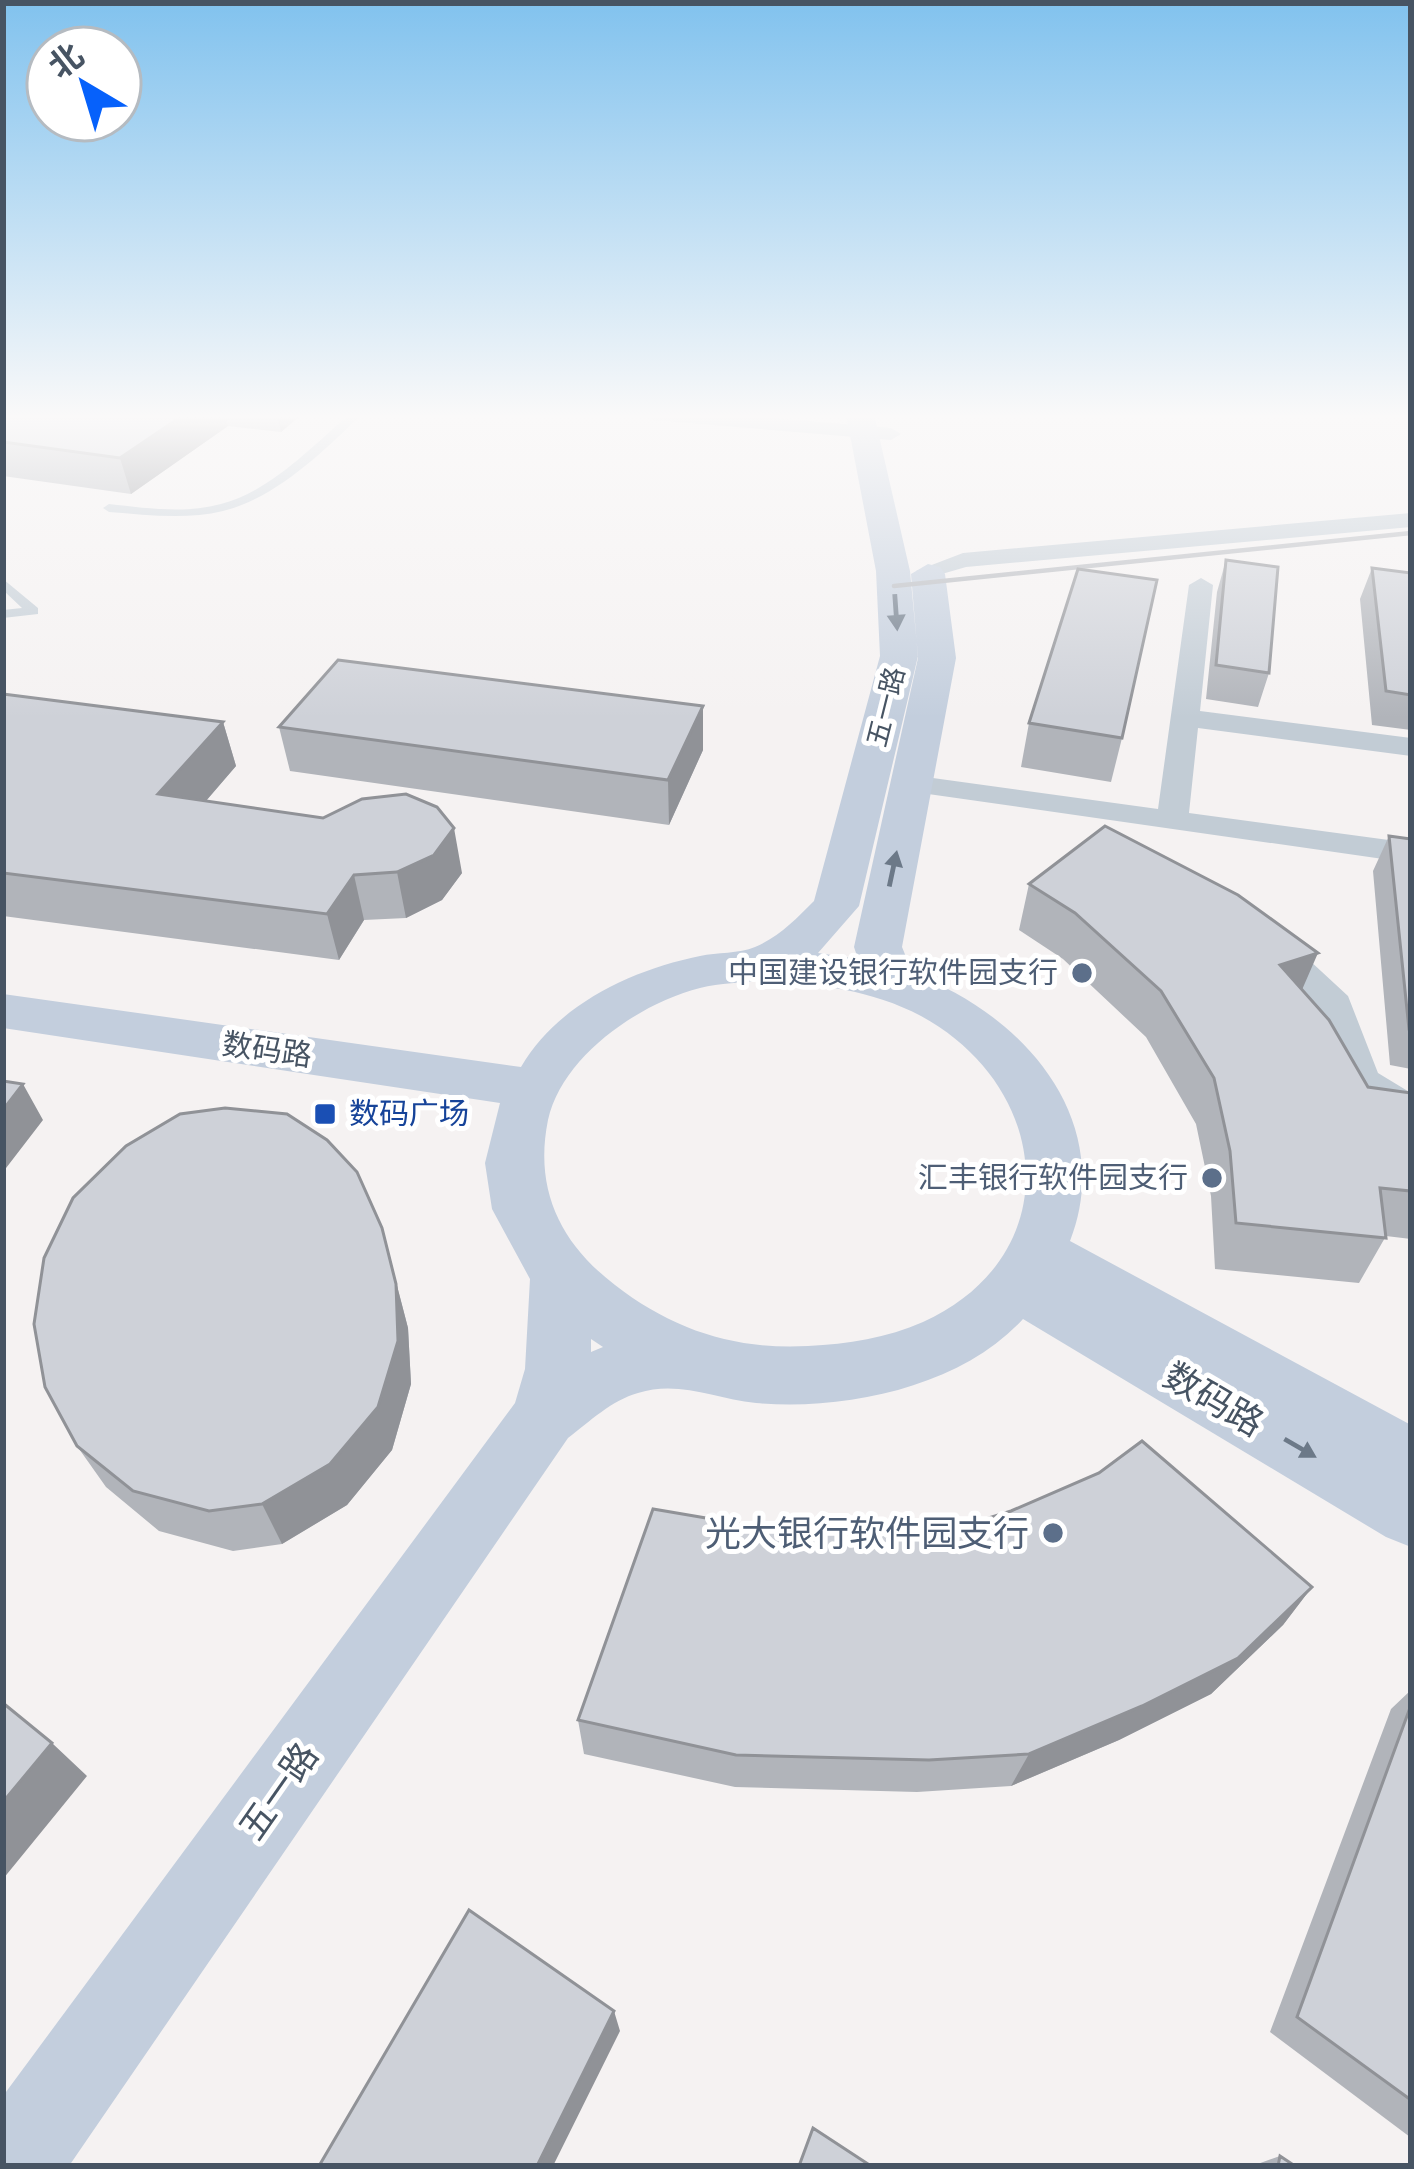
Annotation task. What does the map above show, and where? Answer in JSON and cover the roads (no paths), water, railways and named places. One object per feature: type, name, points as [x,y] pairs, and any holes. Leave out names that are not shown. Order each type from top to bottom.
[{"type":"main road","name":"五一路","points":[[764,964],[801,942],[836,906],[899,656],[886,515]]},
{"type":"main road","name":"五一路","points":[[891,983],[878,947],[937,658],[928,571],[908,515]]},
{"type":"main road","points":[[764,964],[828,968],[891,983],[963,1018],[1020,1070],[1054,1135],[1057,1208],[1028,1268],[969,1328],[892,1363],[803,1376],[694,1360],[631,1335],[584,1301],[535,1244],[516,1190],[515,1137],[531,1088],[571,1037],[626,999],[692,974],[764,964]]},
{"type":"main road","name":"数码路","points":[[3,1011],[531,1088]]},
{"type":"main road","name":"数码路","points":[[1028,1268],[1411,1460]]},
{"type":"main road","name":"数码路","points":[[1028,1268],[1411,1513]]},
{"type":"main road","points":[[544,1417],[558,1369],[561,1276]]},
{"type":"main road","points":[[544,1417],[608,1373],[641,1359],[694,1360]]},
{"type":"main road","name":"五一路","points":[[11,2166],[544,1417]]},
{"type":"street","points":[[928,571],[963,560],[1411,520]]},
{"type":"street","points":[[1172,822],[1201,585]]},
{"type":"street","points":[[1183,717],[1411,747]]},
{"type":"street","points":[[911,784],[1411,854]]},
{"type":"street","points":[[1042,803],[1085,846]]},
{"type":"street","points":[[1242,927],[1279,948],[1335,1005],[1361,1081],[1411,1112]]},
{"type":"lane","points":[[3,583],[33,611],[3,614]]},
{"type":"railway","points":[[894,586],[1411,533]]},
{"type":"place","name":"中国建设银行软件园支行","points":[[1082,973]]},
{"type":"place","name":"数码广场","points":[[325,1114]]},
{"type":"place","name":"汇丰银行软件园支行","points":[[1212,1178]]},
{"type":"place","name":"光大银行软件园支行","points":[[1053,1533]]}]
